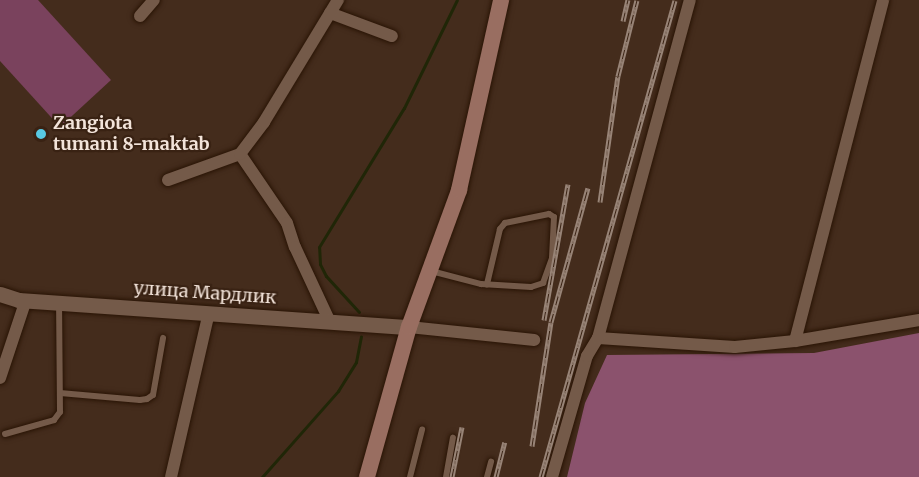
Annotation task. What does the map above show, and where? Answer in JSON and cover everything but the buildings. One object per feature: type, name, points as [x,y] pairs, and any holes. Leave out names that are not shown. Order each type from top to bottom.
[{"type":"main road","points":[[367,477],[409,327],[459,190],[501,0]]},
{"type":"street","points":[[140,16],[154,0]]},
{"type":"street","points":[[168,180],[240,154],[264,122],[338,0]]},
{"type":"street","points":[[552,477],[587,356],[598,338],[690,0]]},
{"type":"street","points":[[795,341],[883,0]]},
{"type":"street","points":[[330,13],[392,36]]},
{"type":"street","points":[[240,154],[280,210],[330,322]]},
{"type":"street","name":"улица Мардлик","points":[[0,294],[26,300],[59,303],[409,327]]},
{"type":"street","points":[[0,378],[26,300]]},
{"type":"street","points":[[171,477],[209,313]]},
{"type":"street","points":[[598,338],[735,346],[795,341],[919,320]]},
{"type":"street","points":[[409,327],[534,340]]},
{"type":"lane","points":[[430,271],[487,284],[531,287],[543,283],[552,258],[554,217],[549,214],[505,223],[500,229],[487,284]]},
{"type":"lane","points":[[5,434],[54,420],[60,412],[59,303]]},
{"type":"lane","points":[[60,393],[147,399],[153,395],[163,338]]},
{"type":"lane","points":[[410,477],[422,430]]},
{"type":"lane","points":[[446,477],[453,438]]},
{"type":"lane","points":[[487,477],[490,462]]},
{"type":"shaded area","points":[[0,0],[38,0],[111,80],[60,127],[0,61]]},
{"type":"shaded area","points":[[919,333],[919,477],[567,477],[585,403],[607,355],[814,353]]},
{"type":"waterway","points":[[359,312],[326,276],[320,264],[319,247],[404,108],[457,0]]},
{"type":"waterway","points":[[262,477],[338,391],[356,362],[361,336]]},
{"type":"railway","points":[[623,21],[628,0]]},
{"type":"railway","points":[[600,202],[618,76],[637,0]]},
{"type":"railway","points":[[541,477],[675,0]]},
{"type":"railway","points":[[544,320],[568,184]]},
{"type":"railway","points":[[532,446],[551,322],[588,188]]},
{"type":"railway","points":[[452,477],[462,427]]},
{"type":"railway","points":[[496,477],[505,442]]},
{"type":"place","name":"Zangiota tumani 8-maktab","points":[[41,134]]}]
